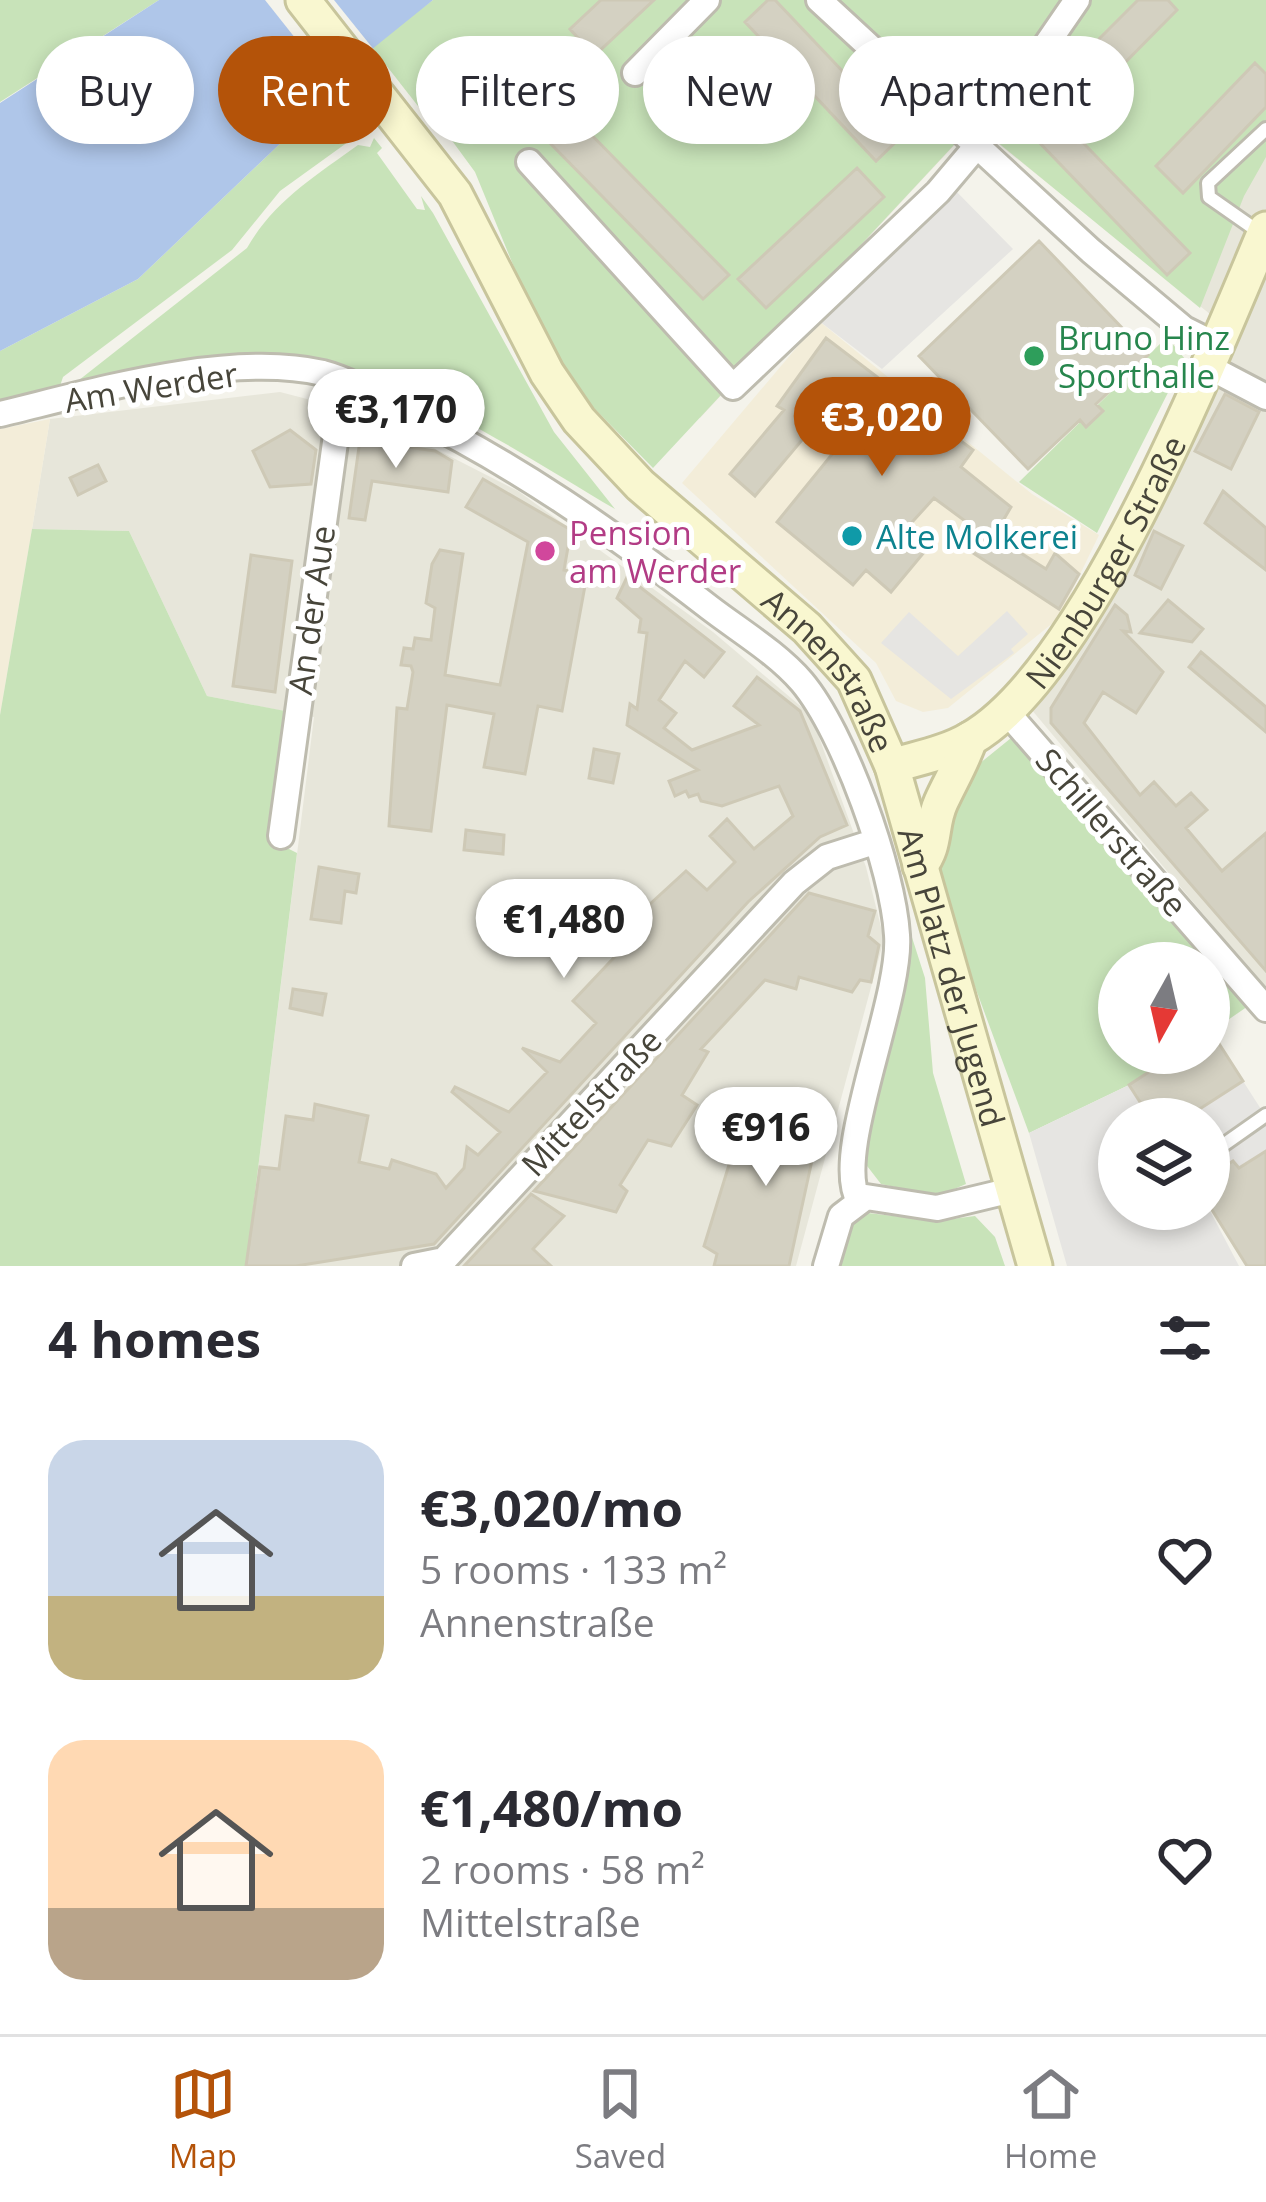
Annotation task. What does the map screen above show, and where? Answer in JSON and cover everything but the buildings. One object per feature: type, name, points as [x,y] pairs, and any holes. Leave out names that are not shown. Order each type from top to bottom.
[{"type":"main road","name":"Annenstraße","points":[[303,0],[454,194],[547,373],[579,420],[640,485],[827,648],[867,705],[892,766]]},
{"type":"main road","name":"Nienburger Straße","points":[[892,766],[970,740],[1046,667],[1086,609],[1211,356],[1265,232]]},
{"type":"main road","name":"Nienburger Straße","points":[[920,866],[933,850],[940,803],[958,775],[970,740]]},
{"type":"main road","name":"Am Platz der Jugend","points":[[892,766],[1035,1266]]},
{"type":"street","points":[[635,73],[707,0]]},
{"type":"street","points":[[819,0],[1211,356],[1266,397]]},
{"type":"street","points":[[529,162],[734,387],[938,192],[976,147],[1077,0]]},
{"type":"street","name":"Am Werder","points":[[0,414],[183,374],[323,373],[438,427],[562,498],[786,667],[811,694],[840,746],[874,842],[897,933]]},
{"type":"street","name":"An der Aue","points":[[281,836],[336,435],[352,386]]},
{"type":"street","name":"Schillerstraße","points":[[1005,710],[1266,1009]]},
{"type":"street","name":"Mittelstraße","points":[[415,1266],[445,1260],[810,868],[826,856],[874,842]]},
{"type":"street","name":"Am Platz der Jugend","points":[[859,1201],[850,1166],[894,982],[897,933]]},
{"type":"street","points":[[826,1266],[836,1225],[859,1201],[886,1197],[938,1208],[1012,1190]]},
{"type":"lane","points":[[1265,232],[1209,197],[1208,183],[1266,129]]},
{"type":"lane","points":[[1230,1140],[1266,1115]]},
{"type":"shaded area","points":[[457,0],[1266,0],[1266,989],[1031,709],[1117,581],[1231,331],[999,144],[1134,144],[1134,36],[839,36],[839,144],[955,144],[700,418],[541,144],[619,144],[619,36],[478,36]]},
{"type":"shaded area","points":[[949,184],[1013,249],[882,369],[819,321]]},
{"type":"shaded area","points":[[819,321],[1032,494],[1099,535],[1059,618],[948,708],[923,712],[896,701],[876,663],[682,483]]},
{"type":"shaded area","points":[[280,392],[369,415],[518,491],[713,632],[811,715],[866,867],[884,939],[796,1266],[246,1266],[314,717],[207,696],[129,531],[32,529],[50,419]]},
{"type":"shaded area","points":[[50,419],[32,529],[0,715],[0,429]]},
{"type":"shaded area","points":[[1007,611],[1028,634],[1011,649],[1014,653],[951,699],[881,643],[909,612],[958,656]]},
{"type":"shaded area","points":[[1243,1081],[1266,1117],[1266,1151],[1239,1168],[1230,1162],[1230,1098],[1217,1098]]},
{"type":"shaded area","points":[[1129,1085],[1137,1098],[1102,1098]]},
{"type":"shaded area","points":[[1098,1100],[1098,1230],[1220,1230],[1239,1266],[1067,1266],[1029,1133]]},
{"type":"green space","points":[[0,0],[159,0],[103,36],[36,36],[36,79],[0,102]]},
{"type":"green space","points":[[433,0],[1266,0],[1266,157],[1244,196],[1200,308],[1000,144],[1134,144],[1134,36],[839,36],[839,144],[955,144],[653,468],[586,400],[564,367],[523,289],[475,172],[454,144],[619,144],[619,36],[416,36],[416,104],[392,73],[392,36],[384,36]]},
{"type":"green space","points":[[280,144],[345,144],[280,191],[232,250],[63,377],[60,386],[0,402],[0,351],[138,279]]},
{"type":"green space","points":[[379,144],[382,148],[377,153],[417,209],[425,210],[421,196],[433,213],[554,432],[615,509],[451,414],[407,393],[317,363],[248,356],[198,359],[74,384],[247,248],[296,191],[358,145]]},
{"type":"green space","points":[[1167,337],[1185,359],[1097,533],[1019,482]]},
{"type":"green space","points":[[32,529],[129,531],[207,696],[285,711],[271,840],[297,853],[246,1266],[0,1266],[0,715]]},
{"type":"green space","points":[[1016,734],[1201,942],[1098,942],[1098,1074],[1146,1074],[1029,1133],[940,892],[941,831],[974,768]]},
{"type":"green space","points":[[908,925],[925,978],[933,1073],[966,1184],[938,1196],[881,1184],[864,1162],[907,968]]},
{"type":"green space","points":[[1230,975],[1254,1002],[1230,1019]]},
{"type":"green space","points":[[868,1213],[936,1221],[975,1216],[995,1237],[1005,1266],[840,1266],[854,1222]]},
{"type":"water","points":[[159,0],[433,0],[388,36],[218,36],[218,144],[280,144],[138,279],[0,351],[0,103],[36,80],[36,144],[194,144],[194,36],[103,36]]},
{"type":"pier","points":[[265,0],[334,0],[363,36],[294,36]]},
{"type":"place","name":"Bruno Hinz Sporthalle","points":[[1034,356]]},
{"type":"place","name":"Alte Molkerei","points":[[852,536]]},
{"type":"place","name":"Pension am Werder","points":[[545,551]]}]
